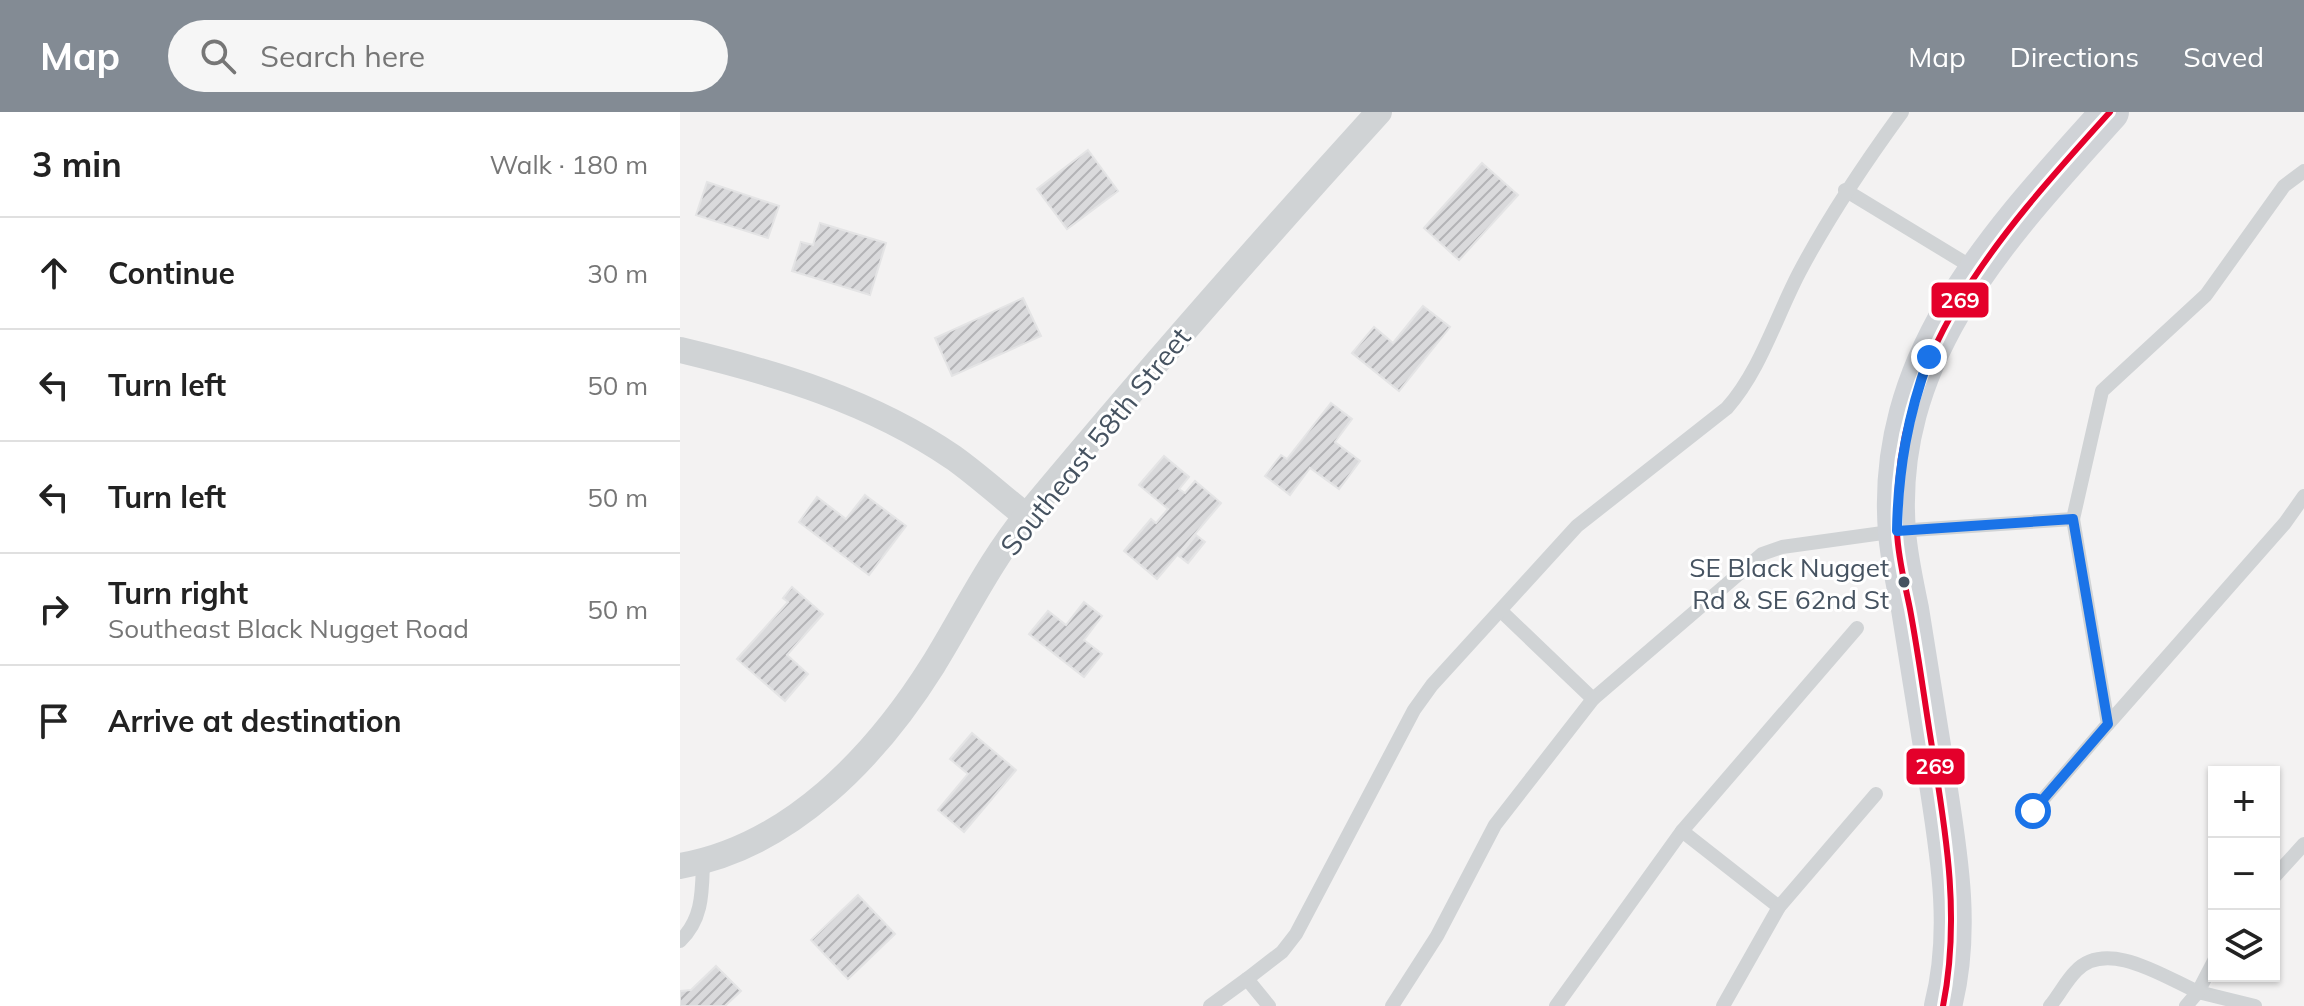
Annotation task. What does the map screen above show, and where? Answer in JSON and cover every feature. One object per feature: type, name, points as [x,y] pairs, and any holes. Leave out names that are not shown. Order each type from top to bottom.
[{"type":"street","name":"Southeast 58th Street","points":[[692,864],[754,842],[791,821],[830,789],[894,721],[1026,516],[1243,262],[1379,112]]},
{"type":"street","points":[[1943,1006],[1953,939],[1952,874],[1897,531],[1898,489],[1911,408],[1946,318],[1976,269],[2005,230],[2110,112]]},
{"type":"street","points":[[680,350],[777,373],[863,407],[955,459],[1026,516]]},
{"type":"lane","points":[[1210,1006],[1282,952],[1296,934],[1414,710],[1432,685],[1577,526],[1727,408],[1745,388],[1799,274],[1845,190],[1902,112]]},
{"type":"lane","points":[[2108,724],[2073,519],[2102,391],[2206,295],[2284,186],[2304,171]]},
{"type":"lane","points":[[1845,190],[1976,269]]},
{"type":"lane","points":[[2033,811],[2285,523],[2304,496]]},
{"type":"lane","points":[[1392,1006],[1437,936],[1495,825],[1593,699],[1762,554],[1782,547],[1897,531],[2073,519]]},
{"type":"lane","points":[[1501,611],[1593,699]]},
{"type":"lane","points":[[1556,1006],[1682,831],[1857,628]]},
{"type":"lane","points":[[1723,1006],[1779,907],[1876,794]]},
{"type":"lane","points":[[1682,831],[1779,907]]},
{"type":"lane","points":[[2280,870],[2304,844]]},
{"type":"lane","points":[[680,941],[692,930],[701,905],[692,864]]},
{"type":"lane","points":[[2050,1006],[2077,969],[2103,960],[2123,959],[2198,992],[2255,1006]]},
{"type":"lane","points":[[2186,1006],[2208,973]]},
{"type":"lane","points":[[1247,979],[1269,1006]]},
{"type":"building","points":[[1088,150],[1118,191],[1067,229],[1037,189]]},
{"type":"building","points":[[1482,163],[1518,195],[1459,260],[1424,228]]},
{"type":"building","points":[[707,182],[779,206],[768,238],[696,215]]},
{"type":"building","points":[[820,223],[886,243],[870,295],[792,271],[801,242],[813,245]]},
{"type":"building","points":[[1023,298],[1041,336],[952,376],[935,338]]},
{"type":"building","points":[[1423,306],[1450,327],[1399,391],[1352,353],[1374,327],[1393,343]]},
{"type":"building","points":[[1331,403],[1352,419],[1335,442],[1360,461],[1339,489],[1310,468],[1290,495],[1265,476],[1281,455],[1287,459]]},
{"type":"building","points":[[1164,456],[1189,477],[1179,489],[1185,493],[1195,481],[1221,503],[1157,579],[1124,551],[1151,519],[1156,523],[1168,509],[1139,485]]},
{"type":"building","points":[[865,495],[906,526],[869,575],[799,522],[817,497],[846,519]]},
{"type":"building","points":[[1196,535],[1205,542],[1188,563],[1179,556]]},
{"type":"building","points":[[792,587],[823,614],[787,655],[808,674],[785,701],[737,659],[788,602],[783,598]]},
{"type":"building","points":[[1084,602],[1102,616],[1084,640],[1102,654],[1084,677],[1029,634],[1048,611],[1066,625]]},
{"type":"building","points":[[972,733],[1016,770],[964,832],[938,810],[968,774],[950,759]]},
{"type":"building","points":[[858,895],[895,934],[848,979],[811,940]]},
{"type":"building","points":[[716,966],[741,991],[725,1006],[680,1006],[680,991],[691,990]]},
{"type":"transit line","name":"269","points":[[1943,1006],[1951,943],[1950,880],[1938,785],[1899,551],[1900,468],[1912,409],[1932,354],[1959,302],[2028,205],[2110,112]]},
{"type":"place","name":"SE Black Nugget Rd & SE 62nd St","points":[[1904,582]]},
{"type":"route","points":[[1929,357],[1911,408],[1902,447],[1897,531],[2073,519],[2108,724],[2033,811]]}]
